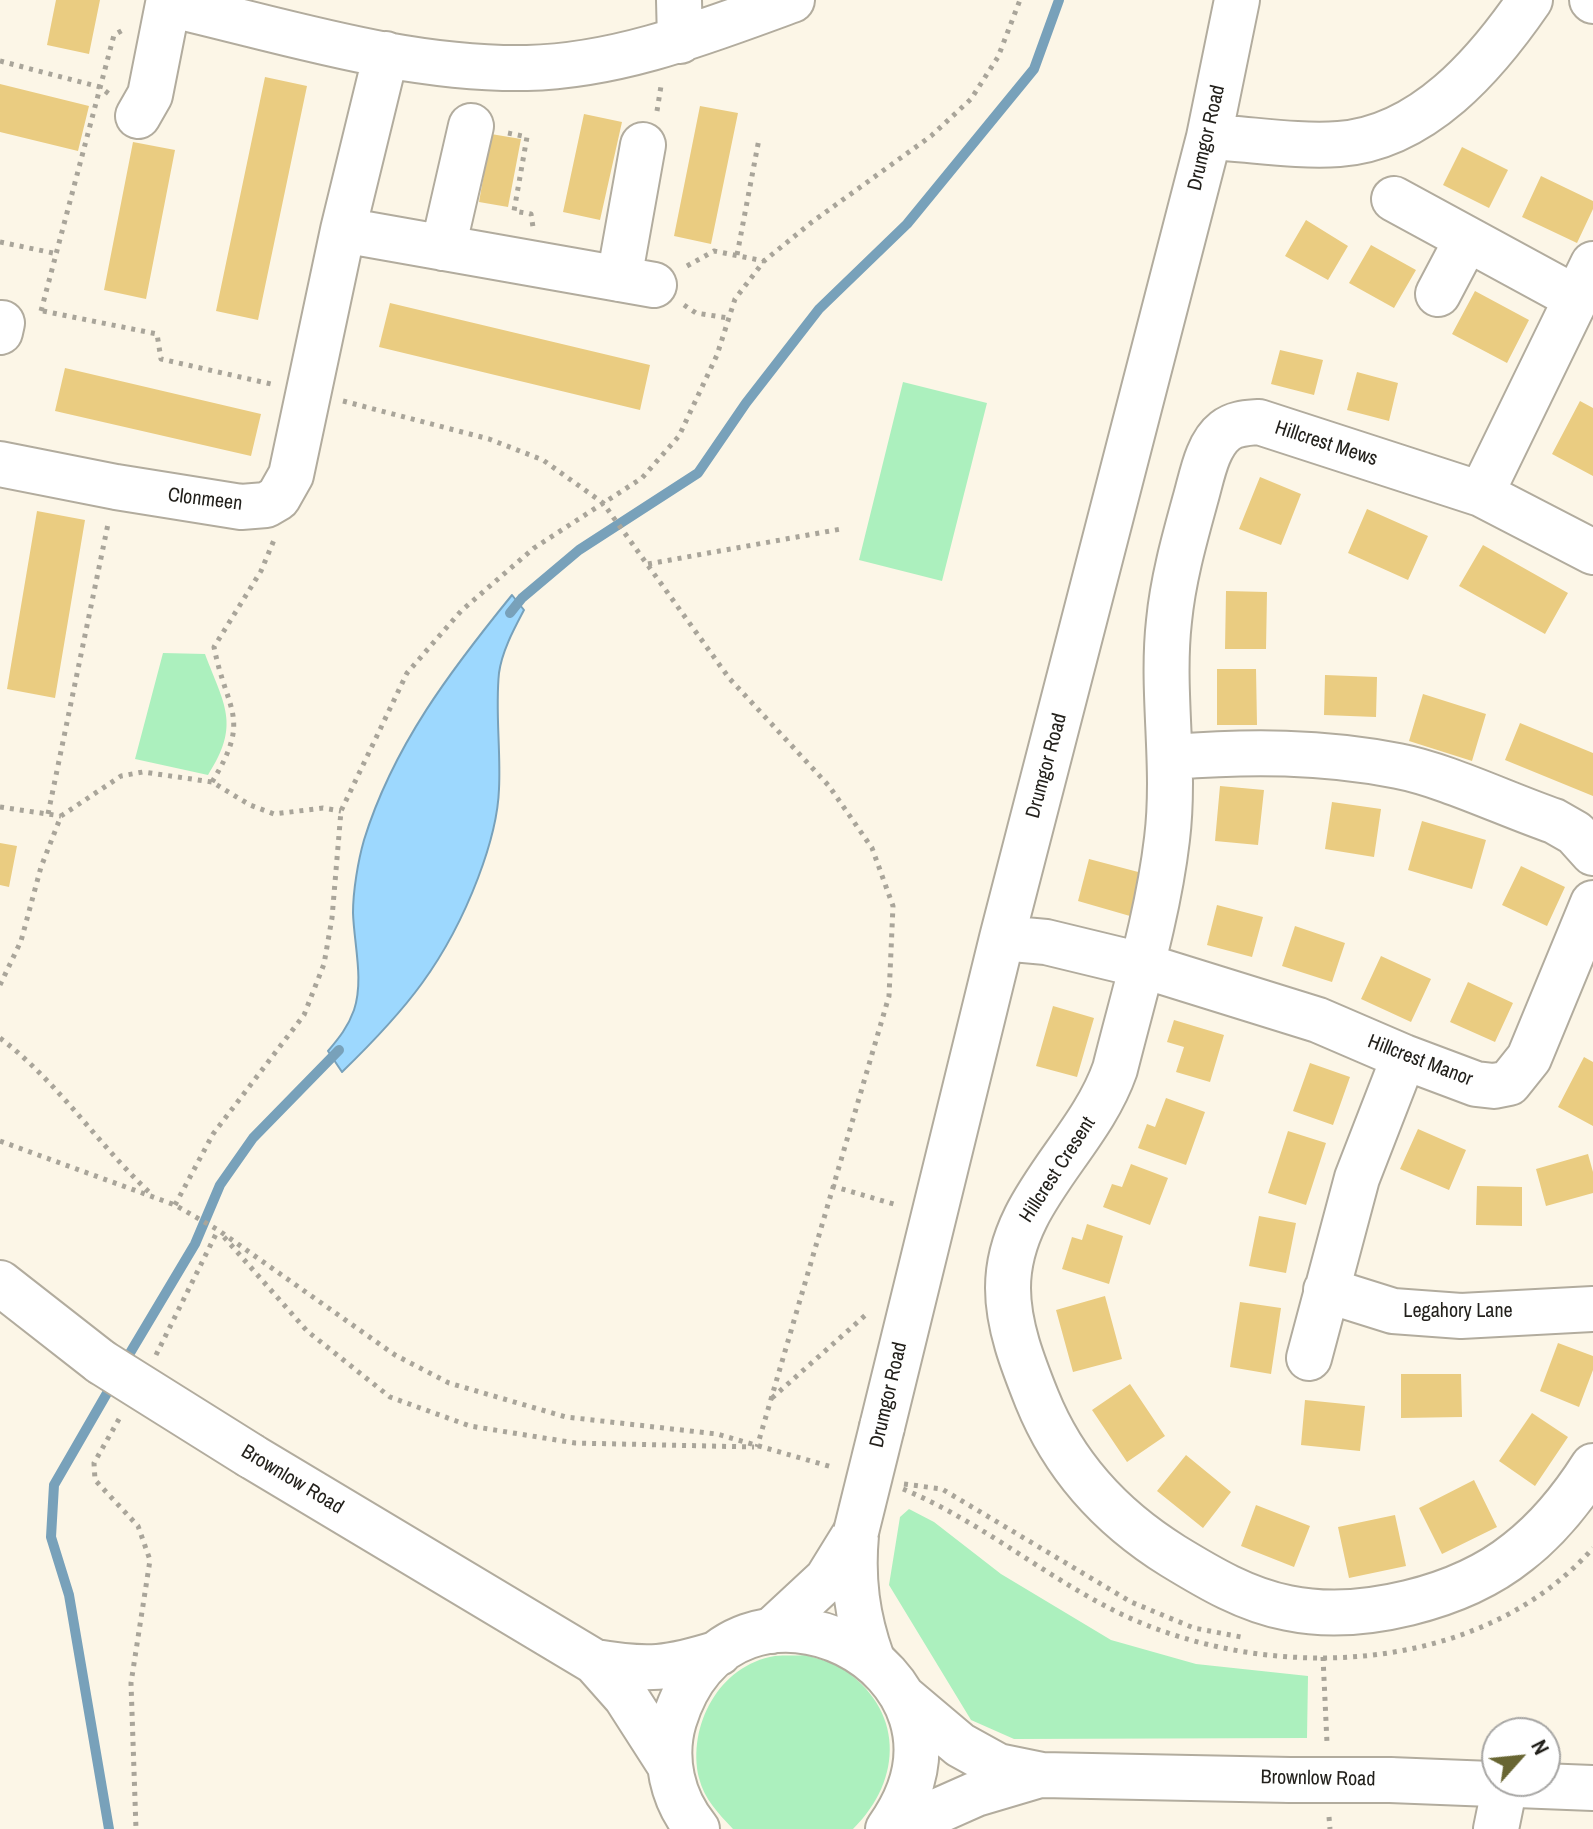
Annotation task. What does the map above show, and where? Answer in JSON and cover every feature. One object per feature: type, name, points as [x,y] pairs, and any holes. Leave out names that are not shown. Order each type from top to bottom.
[{"type":"street","points":[[138,116],[150,95],[168,2],[443,65],[529,68],[611,57],[675,28],[792,0]]},
{"type":"street","name":"Drumgor Road","points":[[872,1659],[860,1623],[854,1588],[856,1532],[1002,938],[1209,137],[1237,0]]},
{"type":"street","points":[[1209,137],[1340,144],[1388,132],[1438,103],[1471,75],[1530,0]]},
{"type":"street","points":[[278,498],[291,475],[343,230],[386,54]]},
{"type":"street","points":[[443,248],[471,126]]},
{"type":"street","points":[[343,230],[636,282],[643,145]]},
{"type":"street","points":[[1394,199],[1467,239],[1585,281],[1481,494]]},
{"type":"street","points":[[1438,294],[1467,239]]},
{"type":"street","name":"Hillcrest Mews","points":[[1172,757],[1169,622],[1182,548],[1202,474],[1213,447],[1224,431],[1241,423],[1259,422],[1481,494],[1593,552]]},
{"type":"street","name":"Clonmeen","points":[[0,464],[241,507],[266,505],[278,498]]},
{"type":"street","points":[[1141,965],[1162,880],[1172,757],[1258,751],[1326,755],[1401,766],[1554,821],[1575,833],[1593,853]]},
{"type":"street","name":"Hillcrest Manor","points":[[1002,938],[1046,942],[1141,965],[1318,1020],[1404,1057],[1476,1084],[1494,1086],[1509,1083],[1529,1058],[1593,903]]},
{"type":"street","name":"Hillcrest Cresent","points":[[1141,965],[1105,1099],[1036,1197],[1010,1256],[1008,1290],[1023,1364],[1058,1445],[1089,1486],[1137,1533],[1214,1581],[1288,1608],[1329,1612],[1411,1603],[1481,1574],[1516,1554],[1555,1518],[1593,1466]]},
{"type":"street","points":[[1309,1358],[1357,1178],[1404,1057]]},
{"type":"street","name":"Brownlow Road","points":[[0,1283],[101,1362],[251,1456],[595,1662],[626,1697],[669,1764]]},
{"type":"street","name":"Legahory Lane","points":[[1326,1290],[1393,1311],[1461,1316],[1593,1309]]},
{"type":"street","name":"Drumgor Road","points":[[771,1631],[827,1579],[856,1532]]},
{"type":"street","points":[[697,1829],[676,1792],[669,1764],[671,1732],[680,1702],[696,1675],[719,1653],[744,1639],[771,1631],[814,1631],[854,1646],[872,1659],[902,1696],[912,1724],[916,1754],[912,1783],[901,1811],[888,1829]]},
{"type":"street","name":"Brownlow Road","points":[[595,1662],[637,1669],[668,1668],[719,1653]]},
{"type":"street","name":"Brownlow Road","points":[[902,1696],[960,1745],[998,1766],[1042,1775],[1481,1784]]},
{"type":"street","name":"Brownlow Road","points":[[897,1829],[976,1794],[1042,1775]]},
{"type":"street","name":"Brownlow Road","points":[[1561,1787],[1593,1788]]},
{"type":"street","points":[[1496,1829],[1503,1797]]},
{"type":"path","points":[[175,1205],[213,1134],[304,1015],[324,964],[341,811],[407,673],[461,611],[522,559],[642,478],[679,436],[717,355],[735,299],[764,261],[812,222],[931,136],[971,99],[998,57],[1020,0]]},
{"type":"path","points":[[43,311],[114,35],[168,2]]},
{"type":"path","points":[[643,145],[655,126],[675,28]]},
{"type":"path","points":[[0,61],[100,87]]},
{"type":"path","points":[[471,126],[527,137],[514,211],[531,214],[537,264]]},
{"type":"path","points":[[737,255],[759,139]]},
{"type":"path","points":[[0,242],[58,254]]},
{"type":"path","points":[[636,282],[714,251],[764,261]]},
{"type":"path","points":[[1,327],[43,311],[157,334],[161,359],[307,392],[489,439],[543,460],[603,503],[729,678],[829,786],[872,848],[893,906],[889,996],[757,1447]]},
{"type":"path","points":[[48,814],[116,487]]},
{"type":"path","points":[[212,782],[234,740],[236,719],[220,680],[214,647],[273,550],[278,498]]},
{"type":"path","points":[[648,564],[841,529]]},
{"type":"path","points":[[0,985],[21,941],[41,867],[61,816],[121,776],[143,772],[212,782],[250,805],[274,814],[323,808],[341,811]]},
{"type":"path","points":[[0,807],[61,816]]},
{"type":"path","points":[[0,1038],[34,1064],[81,1114],[116,1161],[152,1195]]},
{"type":"path","points":[[0,1141],[175,1205],[218,1230],[395,1355],[449,1383],[566,1417],[717,1434],[842,1469]]},
{"type":"path","points":[[832,1186],[906,1208]]},
{"type":"path","points":[[151,1364],[218,1230]]},
{"type":"path","points":[[218,1230],[307,1331],[390,1397],[470,1426],[575,1443],[757,1447]]},
{"type":"path","points":[[771,1399],[876,1305]]},
{"type":"path","points":[[122,1413],[94,1463],[95,1480],[138,1526],[150,1560],[131,1683],[136,1829]]},
{"type":"path","points":[[1323,1649],[1327,1751]]},
{"type":"path","points":[[1329,1813],[1330,1829]]},
{"type":"green space","points":[[903,382],[987,403],[942,581],[859,560]]},
{"type":"green space","points":[[163,653],[205,654],[218,687],[227,728],[218,757],[208,775],[135,759]]},
{"type":"green space","points":[[909,1509],[934,1522],[1001,1574],[1111,1640],[1196,1664],[1308,1676],[1307,1738],[1014,1739],[971,1720],[889,1585],[900,1517]]},
{"type":"green space","points":[[806,1655],[841,1668],[862,1684],[877,1703],[886,1723],[890,1745],[882,1788],[853,1829],[733,1829],[717,1812],[701,1786],[697,1758],[703,1719],[723,1685],[738,1672],[755,1662],[775,1656]]},
{"type":"water","points":[[512,595],[524,610],[512,632],[499,673],[498,801],[482,867],[466,908],[438,960],[405,1006],[342,1072],[328,1051],[349,1022],[357,998],[354,895],[362,848],[376,806],[407,741],[426,710]]},
{"type":"building","points":[[56,0],[100,0],[89,54],[47,45]]},
{"type":"building","points":[[265,77],[307,86],[258,320],[216,311]]},
{"type":"building","points":[[0,84],[89,106],[78,151],[0,132]]},
{"type":"building","points":[[700,106],[738,113],[711,244],[674,236]]},
{"type":"building","points":[[584,114],[622,122],[600,220],[563,212]]},
{"type":"building","points":[[491,134],[521,139],[508,207],[479,202]]},
{"type":"building","points":[[133,142],[175,150],[146,299],[104,290]]},
{"type":"building","points":[[1462,147],[1508,170],[1489,208],[1443,185]]},
{"type":"building","points":[[1541,176],[1593,201],[1593,209],[1577,243],[1522,217]]},
{"type":"building","points":[[1306,220],[1348,246],[1328,280],[1285,256]]},
{"type":"building","points":[[1371,245],[1416,270],[1394,308],[1349,283]]},
{"type":"building","points":[[1475,291],[1529,320],[1507,363],[1452,334]]},
{"type":"building","points":[[390,303],[650,365],[640,410],[379,347]]},
{"type":"building","points":[[1280,350],[1323,360],[1314,395],[1271,384]]},
{"type":"building","points":[[65,368],[261,414],[251,456],[55,411]]},
{"type":"building","points":[[1357,372],[1398,383],[1389,421],[1347,410]]},
{"type":"building","points":[[1580,401],[1593,408],[1593,476],[1552,454]]},
{"type":"building","points":[[1260,477],[1301,494],[1281,545],[1239,529]]},
{"type":"building","points":[[1367,509],[1428,536],[1408,580],[1348,553]]},
{"type":"building","points":[[37,511],[85,520],[55,698],[7,689]]},
{"type":"building","points":[[1483,545],[1568,593],[1545,634],[1459,586]]},
{"type":"building","points":[[1226,591],[1267,592],[1266,649],[1225,649]]},
{"type":"building","points":[[1217,669],[1256,669],[1257,725],[1217,725]]},
{"type":"building","points":[[1325,675],[1377,677],[1376,717],[1324,715]]},
{"type":"building","points":[[1423,694],[1486,714],[1472,761],[1409,741]]},
{"type":"building","points":[[1520,723],[1593,753],[1593,796],[1505,760]]},
{"type":"building","points":[[1220,786],[1264,790],[1258,845],[1215,841]]},
{"type":"building","points":[[1332,802],[1381,809],[1374,857],[1325,849]]},
{"type":"building","points":[[1422,821],[1486,840],[1472,889],[1408,870]]},
{"type":"building","points":[[0,843],[17,846],[9,887],[0,885]]},
{"type":"building","points":[[1089,859],[1142,873],[1130,916],[1078,901]]},
{"type":"building","points":[[1521,866],[1565,887],[1547,926],[1502,905]]},
{"type":"building","points":[[1217,905],[1263,917],[1252,957],[1207,945]]},
{"type":"building","points":[[1295,926],[1345,943],[1332,982],[1282,966]]},
{"type":"building","points":[[1381,956],[1431,979],[1411,1022],[1361,999]]},
{"type":"building","points":[[1468,982],[1513,1003],[1495,1042],[1450,1022]]},
{"type":"building","points":[[1053,1006],[1094,1018],[1077,1077],[1036,1066]]},
{"type":"building","points":[[1174,1020],[1224,1035],[1210,1082],[1176,1072],[1184,1047],[1167,1042]]},
{"type":"building","points":[[1584,1057],[1593,1062],[1593,1126],[1558,1107]]},
{"type":"building","points":[[1310,1063],[1350,1077],[1333,1125],[1293,1111]]},
{"type":"building","points":[[1166,1098],[1205,1112],[1186,1165],[1138,1148],[1147,1124],[1155,1127]]},
{"type":"building","points":[[1418,1129],[1466,1150],[1449,1190],[1400,1169]]},
{"type":"building","points":[[1288,1131],[1326,1143],[1306,1205],[1268,1193]]},
{"type":"building","points":[[1588,1154],[1593,1172],[1593,1193],[1546,1206],[1536,1169]]},
{"type":"building","points":[[1131,1164],[1168,1178],[1150,1225],[1103,1207],[1112,1184],[1122,1187]]},
{"type":"building","points":[[1477,1186],[1522,1187],[1522,1226],[1476,1225]]},
{"type":"building","points":[[1259,1216],[1296,1223],[1286,1273],[1249,1266]]},
{"type":"building","points":[[1087,1224],[1123,1236],[1109,1284],[1062,1269],[1072,1237],[1082,1240]]},
{"type":"building","points":[[1105,1296],[1122,1359],[1073,1372],[1056,1310]]},
{"type":"building","points":[[1240,1302],[1281,1308],[1271,1374],[1230,1367]]},
{"type":"building","points":[[1558,1343],[1593,1356],[1593,1370],[1579,1407],[1540,1391]]},
{"type":"building","points":[[1401,1374],[1461,1374],[1462,1417],[1401,1418]]},
{"type":"building","points":[[1130,1384],[1165,1436],[1127,1462],[1092,1410]]},
{"type":"building","points":[[1305,1400],[1365,1406],[1360,1451],[1301,1445]]},
{"type":"building","points":[[1532,1413],[1568,1437],[1535,1486],[1499,1461]]},
{"type":"building","points":[[1186,1455],[1231,1492],[1203,1528],[1157,1491]]},
{"type":"building","points":[[1474,1480],[1497,1527],[1442,1554],[1419,1508]]},
{"type":"building","points":[[1256,1505],[1310,1526],[1294,1567],[1241,1546]]},
{"type":"building","points":[[1395,1515],[1406,1566],[1349,1578],[1338,1527]]},
{"type":"waterway","points":[[510,613],[522,598],[579,550],[698,473],[746,403],[819,309],[907,224],[1034,69],[1059,0]]},
{"type":"waterway","points":[[124,1363],[195,1244],[220,1185],[253,1138],[339,1050]]},
{"type":"waterway","points":[[109,1829],[69,1595],[51,1537],[54,1485],[114,1381]]}]
